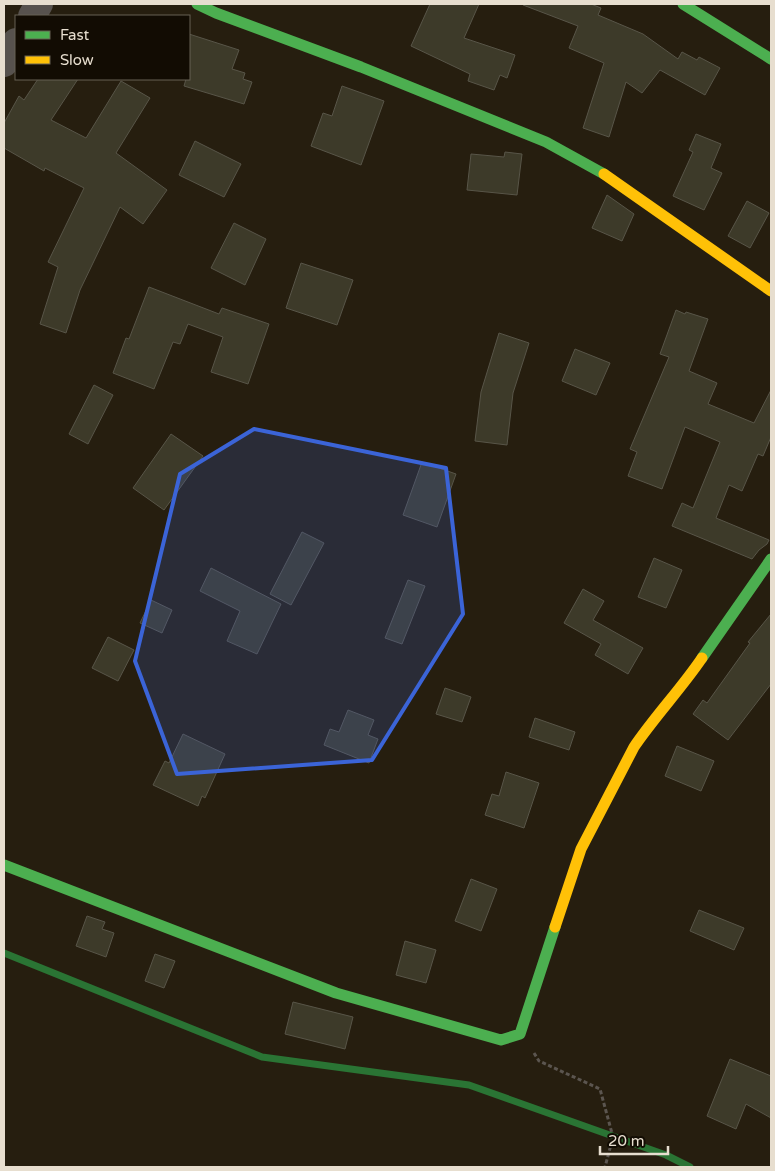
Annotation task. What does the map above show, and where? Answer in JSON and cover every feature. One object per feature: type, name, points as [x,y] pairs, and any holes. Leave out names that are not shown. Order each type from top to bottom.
[{"type":"street","points":[[33,15],[39,4]]},
{"type":"street","points":[[197,4],[216,13],[361,67],[546,142],[606,175],[771,290]]},
{"type":"street","points":[[683,4],[771,59]]},
{"type":"street","points":[[4,64],[15,44]]},
{"type":"street","points":[[4,865],[336,993],[501,1040],[520,1034],[581,849],[634,748],[644,732],[683,685],[771,559]]},
{"type":"path","points":[[520,1034],[539,1061],[600,1089],[613,1137],[605,1167]]},
{"type":"highlighted area","points":[[254,429],[446,468],[463,614],[372,760],[177,774],[135,661],[180,474]]},
{"type":"building","points":[[430,4],[479,4],[464,38],[515,55],[507,78],[500,75],[494,90],[468,81],[470,74],[411,46]]},
{"type":"building","points":[[524,4],[591,4],[601,8],[598,15],[643,34],[678,59],[682,52],[697,60],[699,57],[720,68],[705,95],[660,70],[642,93],[626,82],[609,137],[583,128],[604,63],[569,48],[578,26]]},
{"type":"building","points":[[190,34],[239,50],[232,69],[245,73],[243,79],[252,82],[244,104],[184,86],[186,80],[190,80]]},
{"type":"building","points":[[37,80],[77,80],[51,120],[86,138],[121,81],[150,98],[116,153],[167,190],[143,224],[120,207],[80,290],[66,333],[40,324],[58,267],[48,262],[84,188],[45,168],[44,171],[4,148],[4,123],[19,96],[24,100]]},
{"type":"building","points":[[342,86],[384,101],[361,165],[311,146],[323,113],[332,116]]},
{"type":"building","points":[[696,134],[721,144],[711,168],[722,173],[704,210],[673,196],[693,152],[689,150]]},
{"type":"building","points":[[195,141],[241,164],[224,197],[179,175]]},
{"type":"building","points":[[505,152],[522,154],[517,195],[467,190],[471,154],[504,157]]},
{"type":"building","points":[[607,195],[634,214],[622,241],[592,228]]},
{"type":"building","points":[[747,201],[769,213],[750,248],[728,236]]},
{"type":"building","points":[[234,223],[266,239],[245,285],[211,268]]},
{"type":"building","points":[[301,263],[353,280],[337,325],[286,308]]},
{"type":"building","points":[[149,287],[219,314],[222,308],[269,324],[248,384],[211,372],[223,337],[188,324],[180,344],[173,342],[154,389],[113,373],[126,338],[129,339]]},
{"type":"building","points":[[676,310],[708,319],[689,371],[717,383],[708,404],[754,423],[771,390],[771,437],[763,456],[758,454],[742,491],[729,485],[716,518],[769,540],[752,559],[672,526],[682,503],[693,508],[720,442],[685,427],[662,489],[628,476],[637,452],[630,449],[669,357],[660,354]]},
{"type":"building","points":[[499,333],[529,343],[513,393],[507,445],[475,441],[481,392]]},
{"type":"building","points":[[575,349],[610,363],[596,395],[562,381]]},
{"type":"building","points":[[94,385],[113,395],[88,444],[69,434]]},
{"type":"building","points":[[171,434],[203,456],[164,510],[133,488]]},
{"type":"building","points":[[422,462],[456,474],[437,527],[403,515]]},
{"type":"building","points":[[302,532],[324,543],[291,605],[270,594]]},
{"type":"building","points":[[654,558],[682,570],[666,608],[638,597]]},
{"type":"building","points":[[211,568],[281,604],[257,654],[227,641],[240,611],[200,591]]},
{"type":"building","points":[[408,580],[425,586],[402,644],[385,638]]},
{"type":"building","points":[[583,589],[604,601],[593,620],[643,648],[628,674],[595,655],[601,644],[564,623]]},
{"type":"building","points":[[151,600],[172,610],[162,633],[140,623]]},
{"type":"building","points":[[771,614],[771,684],[728,740],[693,714],[703,700],[707,703],[750,643],[748,642]]},
{"type":"building","points":[[108,637],[134,650],[118,681],[92,668]]},
{"type":"building","points":[[445,688],[471,697],[462,722],[436,714]]},
{"type":"building","points":[[348,710],[374,720],[368,735],[378,739],[369,763],[324,745],[330,729],[339,732]]},
{"type":"building","points":[[535,718],[575,732],[569,750],[529,737]]},
{"type":"building","points":[[183,734],[225,754],[205,798],[202,796],[198,806],[153,785],[165,761],[169,763]]},
{"type":"building","points":[[677,746],[714,761],[701,791],[665,776]]},
{"type":"building","points":[[506,772],[539,783],[524,828],[485,815],[492,794],[499,796]]},
{"type":"building","points":[[471,879],[497,889],[481,931],[455,921]]},
{"type":"building","points":[[699,910],[744,928],[734,950],[690,931]]},
{"type":"building","points":[[87,916],[105,922],[102,929],[114,933],[106,957],[76,946]]},
{"type":"building","points":[[405,941],[436,950],[426,983],[396,975]]},
{"type":"building","points":[[155,954],[175,961],[164,988],[145,981]]},
{"type":"building","points":[[293,1002],[353,1017],[345,1049],[285,1034]]},
{"type":"building","points":[[730,1059],[771,1076],[771,1118],[746,1104],[736,1129],[707,1116]]},
{"type":"waterway","points":[[4,953],[262,1057],[469,1085],[666,1155],[690,1167]]},
{"type":"traffic: fast","points":[[197,4],[216,13],[361,67],[546,142],[604,174]]},
{"type":"traffic: fast","points":[[683,4],[771,59]]},
{"type":"traffic: fast","points":[[702,658],[771,559]]},
{"type":"traffic: fast","points":[[4,865],[336,993],[501,1040],[520,1034],[555,927]]},
{"type":"traffic: slow","points":[[604,174],[771,291]]},
{"type":"traffic: slow","points":[[555,927],[581,849],[634,747],[702,658]]}]
